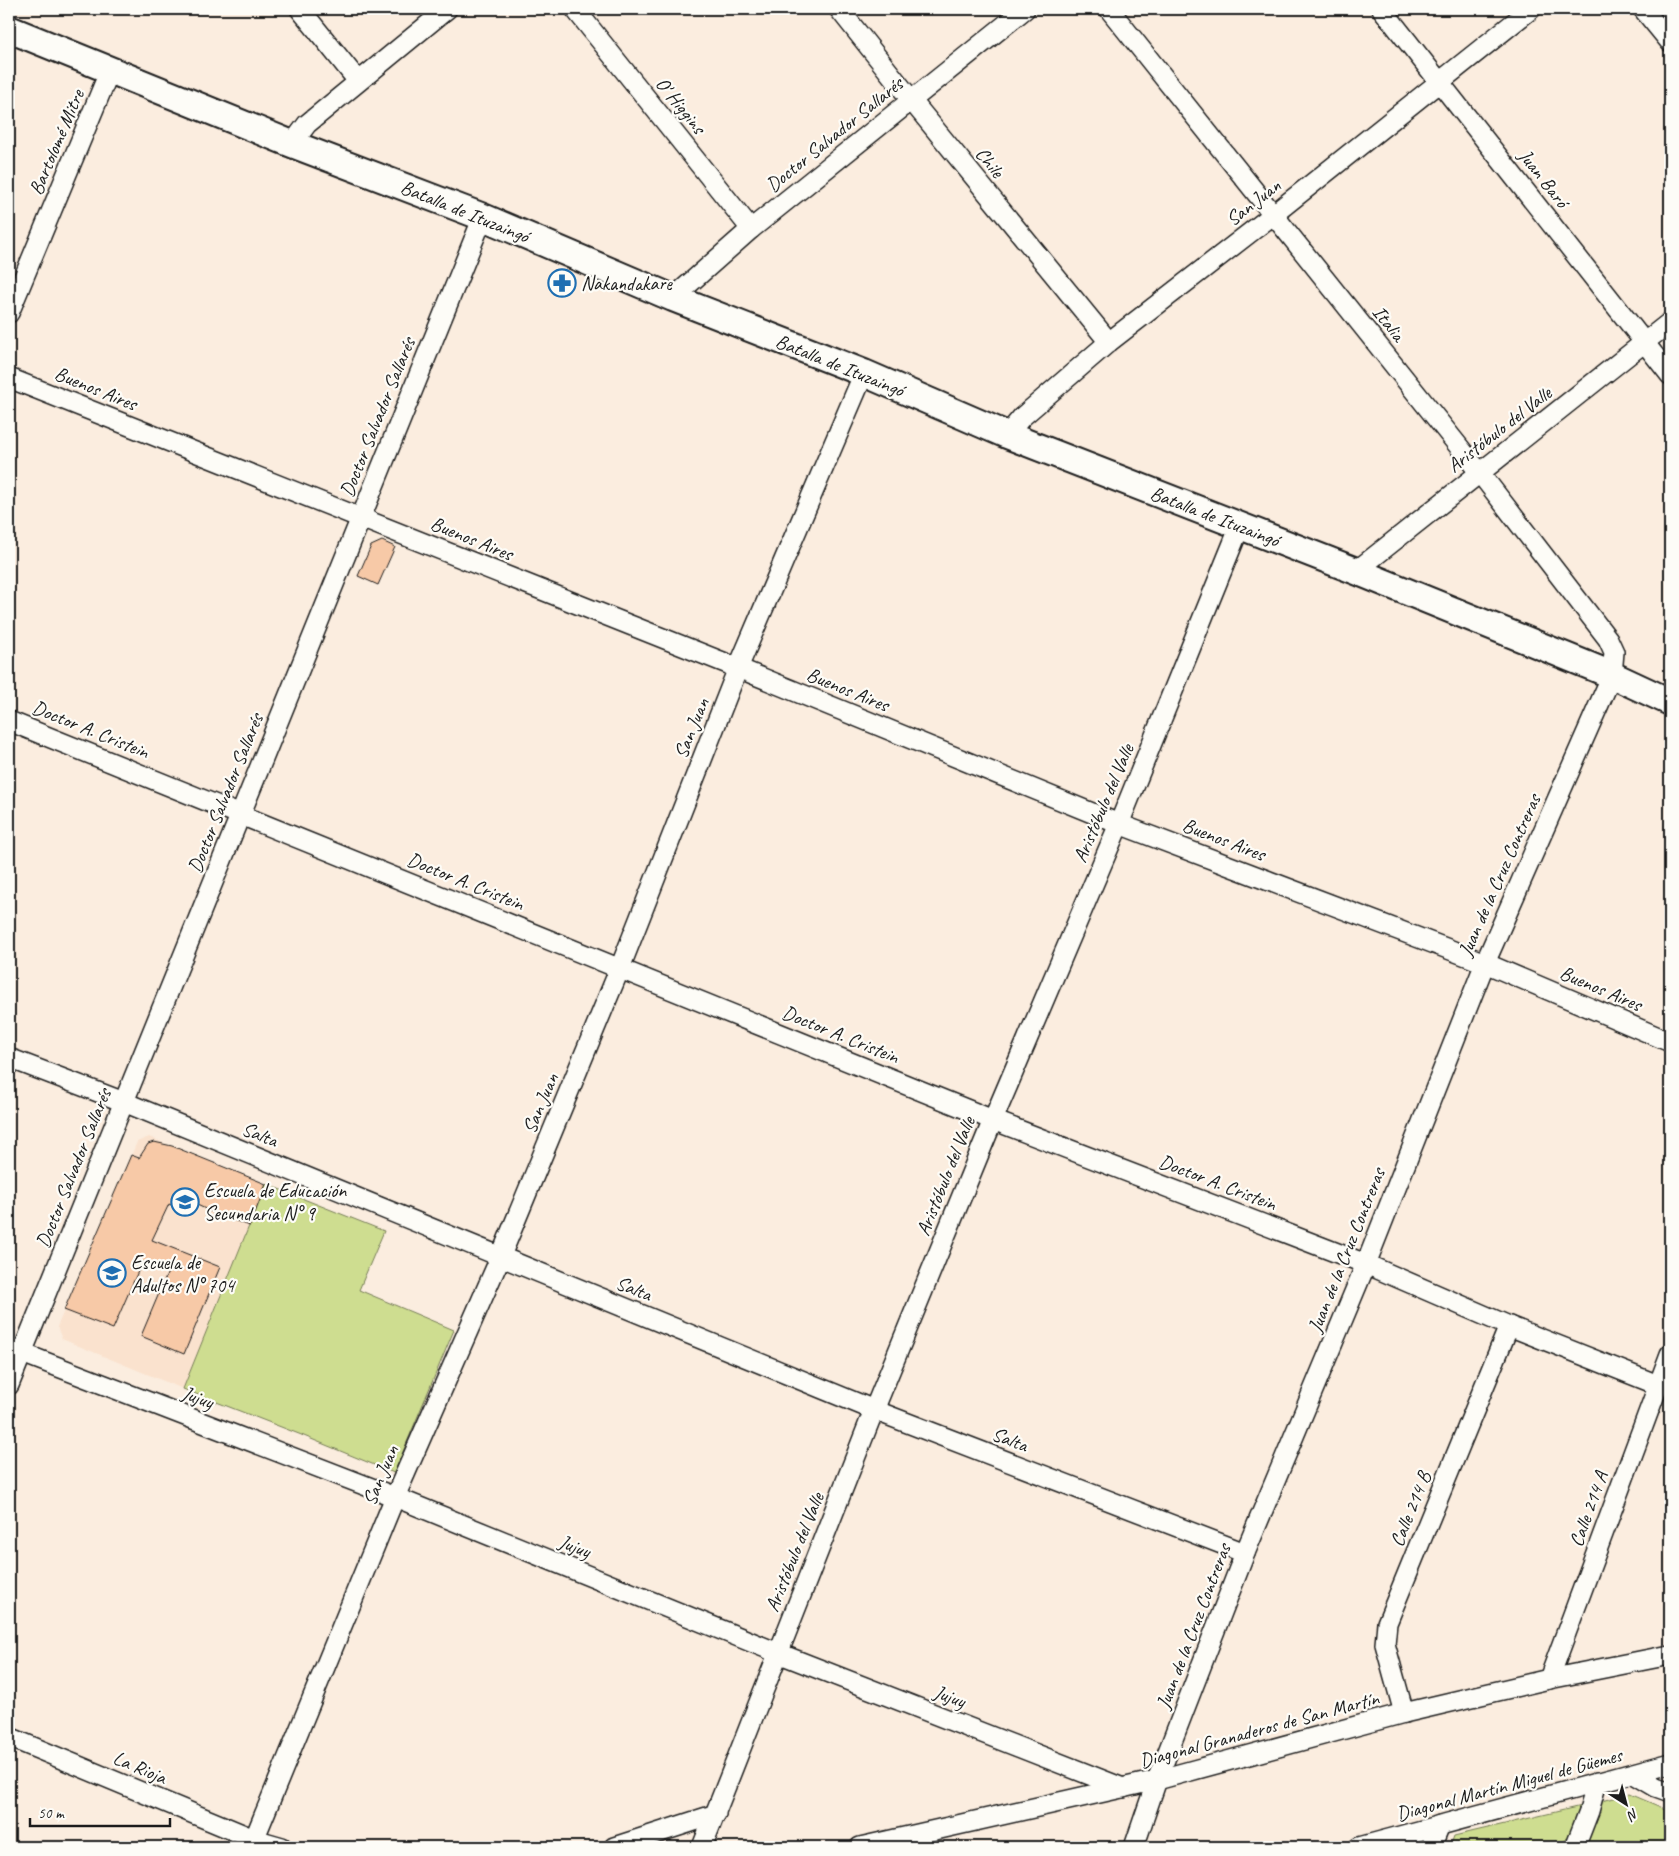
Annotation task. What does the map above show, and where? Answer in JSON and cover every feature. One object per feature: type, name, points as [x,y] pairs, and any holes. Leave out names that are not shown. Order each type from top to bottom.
[{"type":"main road","name":"Batalla de Ituzaingó","points":[[9,29],[292,144],[483,217],[673,298],[864,373],[1007,435],[1612,675],[1670,702]]},
{"type":"street","points":[[300,9],[358,81]]},
{"type":"street","points":[[292,144],[307,124],[447,9]]},
{"type":"street","name":"O' Higgins","points":[[575,9],[751,229]]},
{"type":"street","name":"Chile","points":[[839,9],[1109,342]]},
{"type":"street","name":"Doctor Salvador Sallarés","points":[[673,298],[751,229],[1025,9]]},
{"type":"street","name":"Italia","points":[[1109,9],[1480,473],[1608,639],[1614,652],[1612,675]]},
{"type":"street","name":"Juan Baró","points":[[1382,9],[1670,375]]},
{"type":"street","name":"San Juan","points":[[1007,435],[1022,417],[1109,342],[1274,214],[1531,9]]},
{"type":"street","points":[[1643,9],[1670,42]]},
{"type":"street","name":"Bartolomé Mitre","points":[[9,313],[110,70]]},
{"type":"street","name":"Doctor Salvador Sallarés","points":[[9,1385],[15,1350],[124,1102],[483,217]]},
{"type":"street","name":"Aristóbulo del Valle","points":[[1356,572],[1670,322]]},
{"type":"street","name":"San Juan","points":[[253,1843],[395,1496],[500,1258],[620,968],[738,668],[864,373]]},
{"type":"street","name":"Buenos Aires","points":[[9,378],[738,668],[1119,824],[1485,963],[1670,1042]]},
{"type":"street","name":"Aristóbulo del Valle","points":[[702,1847],[874,1410],[993,1120],[1119,824],[1240,526]]},
{"type":"street","name":"Juan de la Cruz Contreras","points":[[1134,1847],[1157,1780],[1245,1553],[1366,1264],[1485,963],[1612,675]]},
{"type":"street","name":"Doctor A. Cristein","points":[[9,721],[993,1120],[1366,1264],[1510,1326],[1658,1385]]},
{"type":"street","name":"Salta","points":[[9,1058],[124,1102],[874,1410],[1245,1553]]},
{"type":"street","name":"Calle 214 B","points":[[1404,1713],[1385,1644],[1387,1623],[1510,1326]]},
{"type":"street","name":"Jujuy","points":[[15,1350],[395,1496],[778,1653],[1123,1788]]},
{"type":"street","name":"Calle 214 A","points":[[1549,1679],[1670,1354]]},
{"type":"street","name":"Diagonal Granaderos de San Martín","points":[[860,1847],[1157,1780],[1404,1713],[1549,1679],[1670,1655]]},
{"type":"street","name":"La Rioja","points":[[9,1737],[253,1843],[282,1847]]},
{"type":"street","name":"Diagonal Martín Miguel de Güemes","points":[[1359,1847],[1670,1763]]},
{"type":"street","points":[[1634,1774],[1656,1787],[1670,1792]]},
{"type":"street","points":[[1575,1847],[1589,1811],[1597,1782]]},
{"type":"street","points":[[614,1847],[716,1814]]},
{"type":"street","points":[[1431,1847],[1440,1825]]},
{"type":"shaded area","points":[[149,1137],[266,1184],[232,1272],[183,1389],[62,1339],[57,1327],[137,1142]]},
{"type":"green space","points":[[266,1184],[384,1231],[359,1290],[454,1330],[394,1473],[183,1389]]},
{"type":"green space","points":[[1630,1794],[1670,1811],[1670,1847],[1600,1847],[1584,1840],[1598,1802]]},
{"type":"green space","points":[[1581,1806],[1564,1847],[1450,1847],[1454,1836]]},
{"type":"green space","points":[[1427,1838],[1423,1847],[1395,1847]]},
{"type":"building","points":[[382,541],[395,547],[378,585],[358,576],[371,546]]},
{"type":"building","points":[[154,1142],[172,1146],[266,1184],[250,1226],[214,1213],[176,1195],[171,1205],[169,1204],[152,1240],[220,1267],[184,1354],[141,1336],[168,1272],[142,1262],[113,1329],[64,1310],[131,1155],[139,1158],[148,1144]]},
{"type":"place","name":"Nakandakare","points":[[562,283]]},
{"type":"place","name":"Escuela de Educación Secundaria N° 9","points":[[185,1202]]},
{"type":"place","name":"Escuela de Adultos N° 704","points":[[112,1273]]}]
